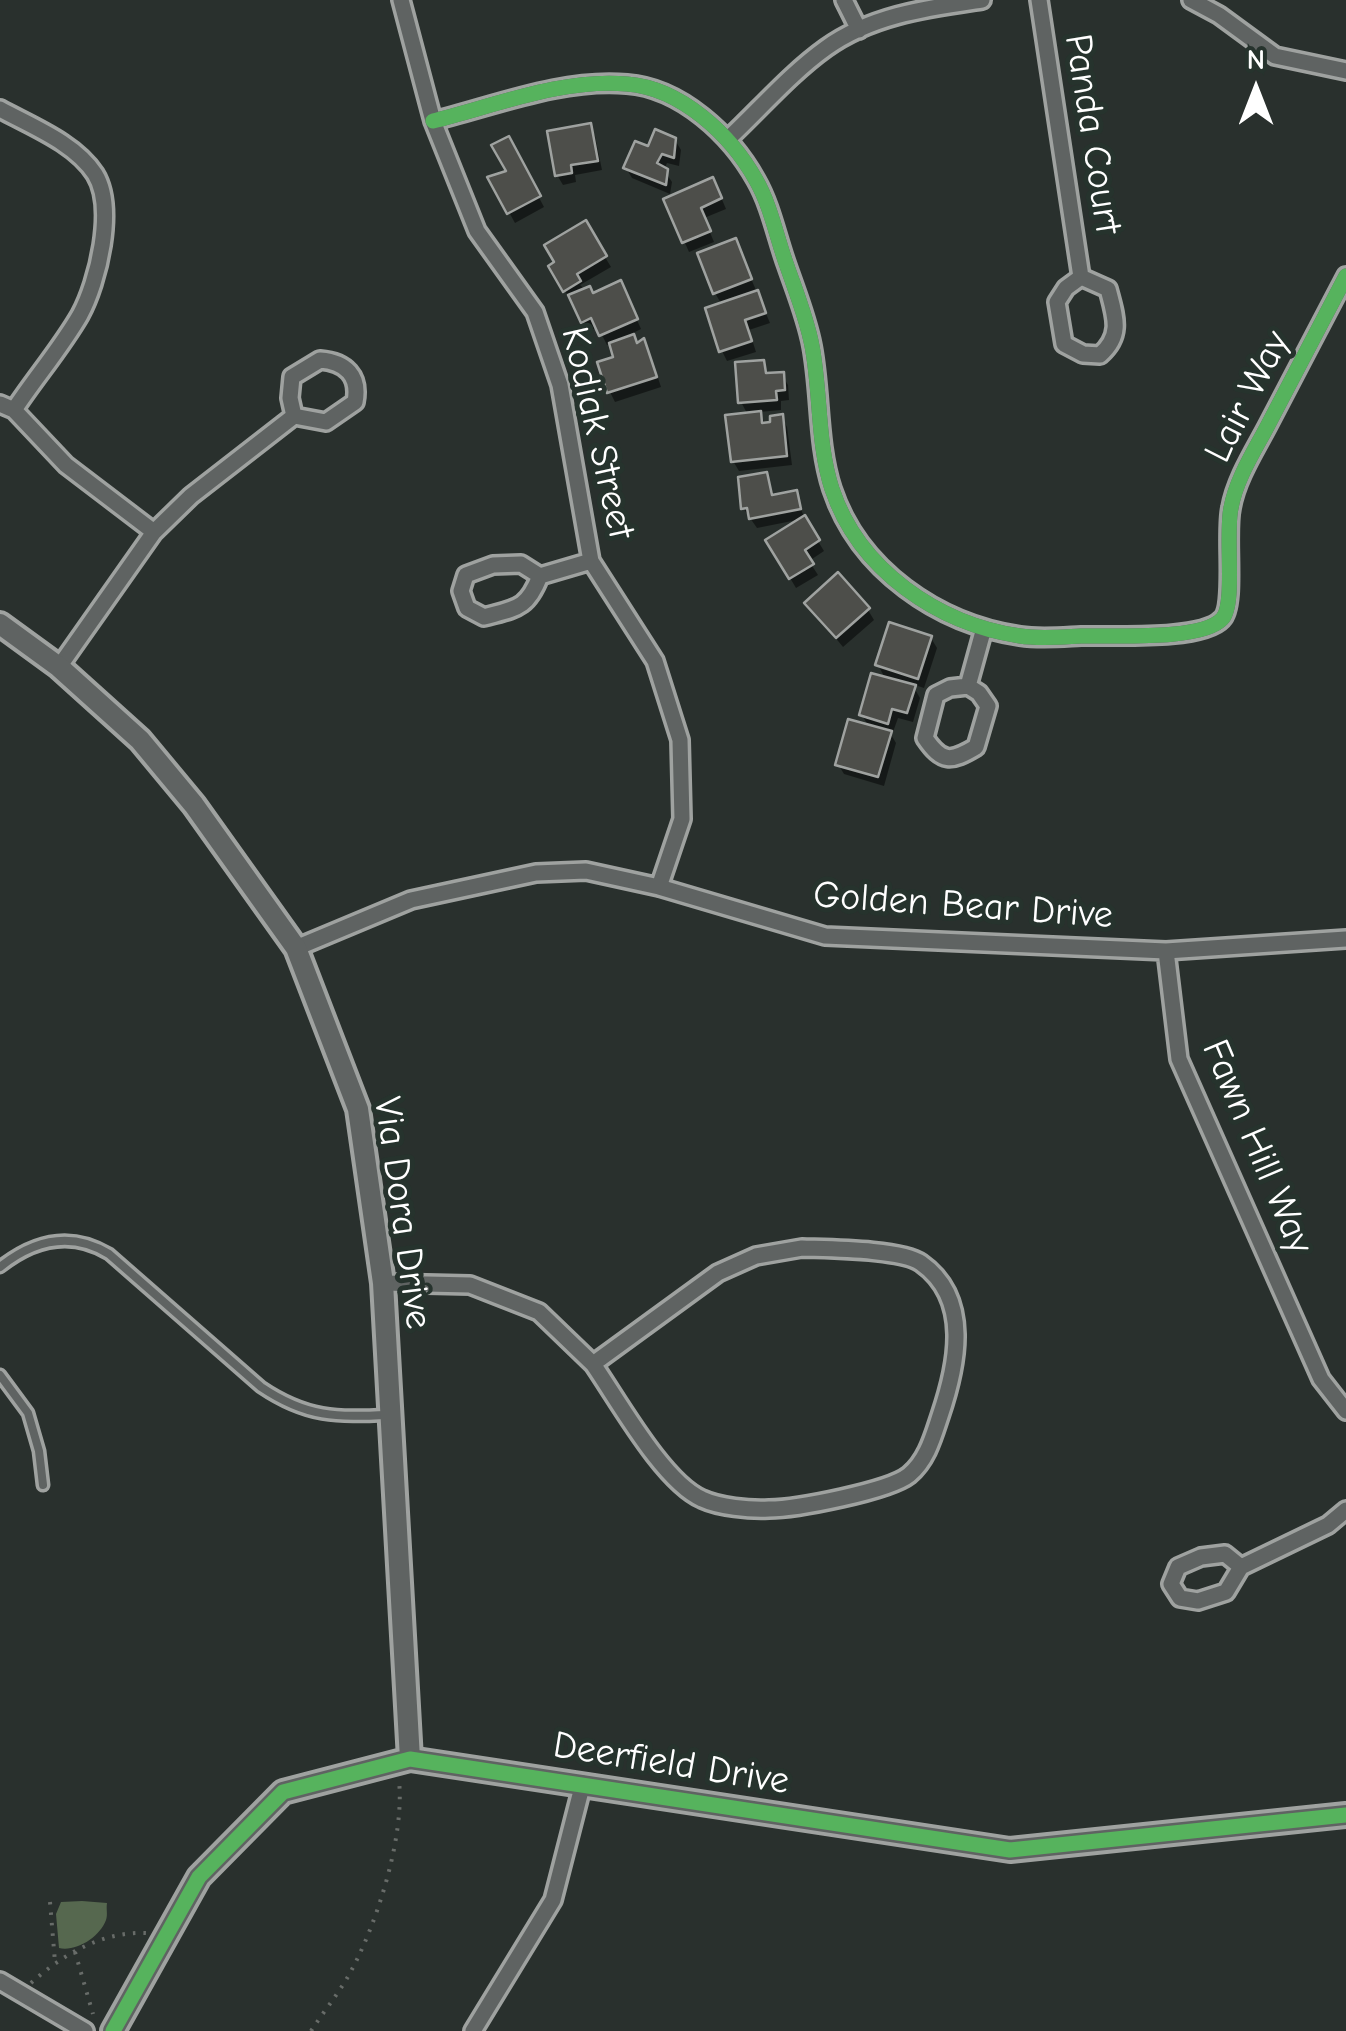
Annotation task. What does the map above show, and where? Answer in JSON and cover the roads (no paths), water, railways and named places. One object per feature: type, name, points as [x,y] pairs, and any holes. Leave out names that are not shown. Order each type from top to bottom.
[{"type":"street","name":"Kodiak Street","points":[[401,0],[433,121],[476,231],[535,312],[560,385],[591,561],[655,661],[680,740],[682,819],[659,887]]},
{"type":"street","points":[[844,0],[859,30]]},
{"type":"street","points":[[728,138],[825,48],[859,30],[914,10],[982,0]]},
{"type":"street","name":"Panda Court","points":[[1039,0],[1081,278]]},
{"type":"street","points":[[1191,0],[1219,15],[1275,56],[1346,71]]},
{"type":"street","points":[[433,121],[562,89],[628,84],[676,100],[728,138],[758,183],[812,345],[824,460],[832,492],[866,552],[884,572],[931,605],[984,628],[968,686]]},
{"type":"street","points":[[0,109],[72,150],[96,175],[104,205],[106,236],[81,312],[7,407],[66,465],[154,532]]},
{"type":"street","name":"Lair Way","points":[[984,628],[1044,637],[1181,632],[1208,630],[1227,612],[1230,595],[1226,534],[1232,503],[1346,276]]},
{"type":"street","name":"Panda Court","points":[[1081,278],[1108,289],[1118,330],[1100,355],[1083,354],[1064,344],[1058,302],[1066,288],[1081,278]]},
{"type":"street","points":[[59,668],[154,532],[192,496],[294,416],[326,422],[355,402],[357,390],[352,372],[336,361],[320,360],[292,377],[290,398],[294,416]]},
{"type":"street","points":[[540,576],[532,598],[513,610],[484,617],[467,608],[461,591],[466,575],[493,565],[521,564],[540,576],[591,561]]},
{"type":"street","name":"Via Dora Drive","points":[[0,624],[59,668],[140,740],[194,804],[296,948],[358,1109],[383,1283],[403,1760]]},
{"type":"street","points":[[968,686],[988,706],[976,748],[961,756],[947,758],[935,754],[925,738],[936,695],[968,686]]},
{"type":"street","name":"Golden Bear Drive","points":[[296,948],[411,900],[536,873],[586,871],[659,887],[824,936],[1166,951],[1346,939]]},
{"type":"street","name":"Fawn Hill Way","points":[[1166,951],[1179,1059],[1321,1380],[1346,1411]]},
{"type":"street","points":[[383,1283],[470,1285],[539,1312],[593,1364],[670,1476],[702,1499],[770,1510],[874,1491],[908,1476],[929,1451],[956,1368],[956,1323],[946,1285],[918,1260],[858,1250],[802,1248],[756,1256],[718,1273],[593,1364]]},
{"type":"street","points":[[1241,1567],[1328,1525],[1346,1510]]},
{"type":"street","name":"Deerfield Drive","points":[[112,2031],[199,1877],[283,1792],[403,1760],[1010,1850],[1346,1815]]},
{"type":"street","points":[[473,2031],[553,1900],[583,1784]]},
{"type":"street","points":[[0,1981],[86,2031]]},
{"type":"lane","points":[[0,1266],[37,1244],[78,1240],[94,1245],[261,1388],[285,1404],[324,1416],[390,1415]]},
{"type":"lane","points":[[0,1375],[28,1414],[39,1450],[43,1485]]}]
